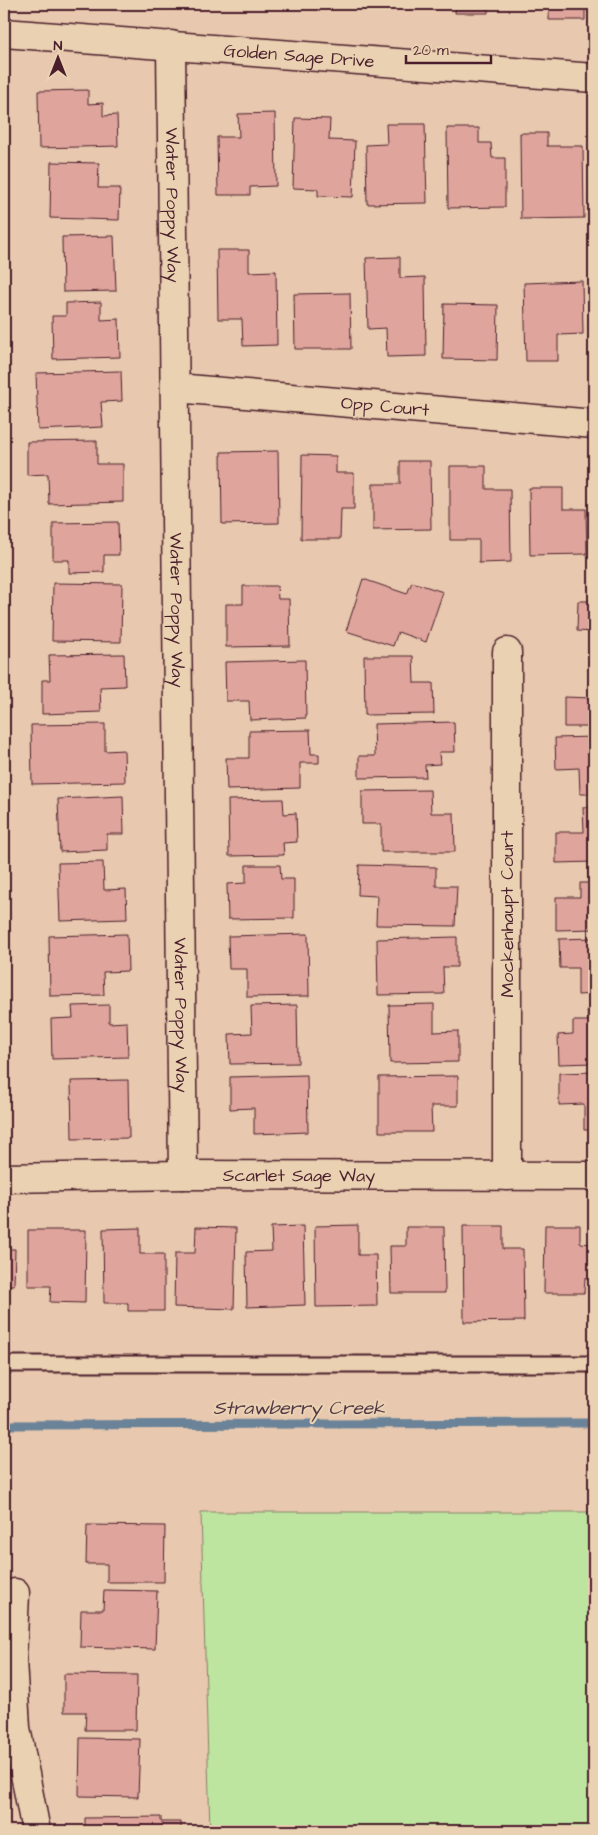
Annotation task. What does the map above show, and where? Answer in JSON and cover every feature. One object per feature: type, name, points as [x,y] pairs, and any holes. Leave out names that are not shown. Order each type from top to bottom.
[{"type":"street","name":"Golden Sage Drive","points":[[4,33],[594,78]]},
{"type":"street","name":"Water Poppy Way","points":[[171,45],[183,1175]]},
{"type":"street","name":"Opp Court","points":[[176,388],[594,424]]},
{"type":"street","name":"Mockenhaupt Court","points":[[507,652],[507,1176]]},
{"type":"street","name":"Scarlet Sage Way","points":[[4,1178],[183,1175],[594,1176]]},
{"type":"street","points":[[15,1593],[12,1660],[16,1728],[36,1831]]},
{"type":"lane","points":[[4,1364],[594,1364]]},
{"type":"green space","points":[[201,1512],[594,1512],[594,1831],[210,1831]]},
{"type":"building","points":[[404,4],[440,4],[440,9],[404,9]]},
{"type":"building","points":[[456,4],[488,4],[488,13],[455,13]]},
{"type":"building","points":[[537,4],[585,4],[585,20],[549,20],[549,5]]},
{"type":"building","points":[[88,90],[88,104],[103,103],[103,116],[117,115],[118,146],[39,148],[38,91]]},
{"type":"building","points":[[275,113],[276,186],[250,187],[250,195],[218,195],[217,137],[239,137],[238,114]]},
{"type":"building","points":[[295,118],[330,119],[329,140],[355,141],[353,197],[318,196],[318,189],[293,188]]},
{"type":"building","points":[[386,124],[425,124],[427,203],[367,204],[366,145],[387,144]]},
{"type":"building","points":[[447,128],[479,128],[479,143],[491,143],[492,158],[505,158],[505,207],[448,208]]},
{"type":"building","points":[[520,133],[547,133],[547,146],[583,146],[584,218],[521,219]]},
{"type":"building","points":[[51,162],[99,163],[98,188],[120,188],[119,220],[50,218]]},
{"type":"building","points":[[114,236],[116,291],[63,292],[62,237]]},
{"type":"building","points":[[217,250],[249,250],[249,272],[276,271],[277,345],[243,346],[242,319],[218,319]]},
{"type":"building","points":[[400,257],[400,278],[425,277],[426,356],[387,357],[386,328],[368,329],[366,258]]},
{"type":"building","points":[[582,281],[583,334],[558,335],[558,361],[526,361],[524,283]]},
{"type":"building","points":[[350,293],[351,349],[295,349],[294,294]]},
{"type":"building","points":[[101,302],[101,320],[119,319],[120,357],[53,359],[52,316],[66,316],[66,303]]},
{"type":"building","points":[[444,304],[498,305],[497,360],[443,359]]},
{"type":"building","points":[[121,371],[122,401],[101,402],[103,427],[38,430],[36,373]]},
{"type":"building","points":[[97,441],[97,464],[123,464],[123,502],[49,504],[48,474],[27,475],[27,442]]},
{"type":"building","points":[[278,451],[279,523],[222,524],[221,452]]},
{"type":"building","points":[[302,455],[336,456],[336,473],[354,473],[354,509],[341,509],[340,539],[301,539]]},
{"type":"building","points":[[400,461],[430,461],[431,529],[373,530],[373,484],[400,484]]},
{"type":"building","points":[[450,466],[486,466],[486,489],[510,489],[511,562],[479,563],[479,540],[450,540]]},
{"type":"building","points":[[529,488],[563,488],[563,509],[586,509],[587,554],[530,555]]},
{"type":"building","points":[[118,522],[119,555],[104,555],[104,572],[69,573],[69,560],[53,560],[53,523]]},
{"type":"building","points":[[363,579],[407,594],[412,582],[443,592],[426,642],[398,632],[393,646],[346,631]]},
{"type":"building","points":[[53,583],[122,584],[121,642],[52,641]]},
{"type":"building","points":[[243,586],[277,586],[278,599],[289,599],[290,646],[226,647],[226,604],[243,604]]},
{"type":"building","points":[[578,601],[594,601],[594,632],[577,631]]},
{"type":"building","points":[[124,654],[125,686],[100,687],[101,712],[42,714],[42,680],[50,680],[49,655]]},
{"type":"building","points":[[364,656],[413,656],[414,683],[433,683],[434,714],[365,715]]},
{"type":"building","points":[[305,660],[306,718],[250,720],[249,701],[226,701],[225,662]]},
{"type":"building","points":[[593,671],[594,727],[564,727],[564,697],[592,698]]},
{"type":"building","points":[[454,722],[455,752],[439,752],[440,764],[425,765],[426,777],[359,778],[359,756],[375,756],[374,724]]},
{"type":"building","points":[[105,724],[105,751],[124,750],[125,782],[32,784],[31,725]]},
{"type":"building","points":[[310,730],[311,754],[319,754],[319,763],[300,763],[300,788],[227,790],[226,758],[249,758],[249,731]]},
{"type":"building","points":[[594,737],[594,794],[580,794],[579,768],[556,769],[555,738]]},
{"type":"building","points":[[430,790],[431,813],[454,813],[455,852],[381,852],[381,824],[362,824],[362,791]]},
{"type":"building","points":[[123,796],[124,834],[107,834],[107,850],[60,852],[58,799]]},
{"type":"building","points":[[283,799],[284,814],[296,813],[297,842],[283,843],[284,855],[229,856],[228,800]]},
{"type":"building","points":[[594,806],[594,862],[556,863],[556,832],[584,832],[583,807]]},
{"type":"building","points":[[103,862],[104,890],[126,889],[127,919],[60,921],[58,863]]},
{"type":"building","points":[[246,865],[280,865],[281,879],[294,879],[294,918],[228,919],[227,884],[246,883]]},
{"type":"building","points":[[359,865],[436,867],[436,886],[457,886],[455,926],[376,925],[377,896],[358,895]]},
{"type":"building","points":[[588,871],[594,871],[594,929],[556,930],[556,897],[580,897],[580,883],[589,883]]},
{"type":"building","points":[[127,934],[128,971],[103,972],[104,995],[50,996],[49,936]]},
{"type":"building","points":[[308,934],[309,996],[247,997],[247,969],[229,969],[228,936]]},
{"type":"building","points":[[457,937],[457,967],[443,967],[444,994],[378,995],[377,939]]},
{"type":"building","points":[[594,938],[594,994],[578,995],[578,968],[560,968],[559,939]]},
{"type":"building","points":[[434,1004],[434,1032],[458,1031],[458,1062],[390,1063],[389,1005]]},
{"type":"building","points":[[109,1005],[109,1023],[127,1022],[128,1057],[52,1059],[51,1019],[73,1018],[72,1006]]},
{"type":"building","points":[[297,1005],[298,1063],[230,1064],[229,1034],[252,1033],[251,1006]]},
{"type":"building","points":[[587,1008],[594,1008],[594,1063],[559,1064],[558,1035],[573,1034],[573,1021],[588,1021]]},
{"type":"building","points":[[594,1072],[594,1130],[584,1130],[584,1104],[559,1105],[559,1073]]},
{"type":"building","points":[[307,1075],[308,1132],[254,1134],[254,1108],[230,1109],[230,1077]]},
{"type":"building","points":[[458,1076],[458,1106],[431,1106],[432,1132],[379,1132],[379,1077]]},
{"type":"building","points":[[128,1080],[129,1138],[72,1139],[71,1081]]},
{"type":"building","points":[[358,1225],[358,1255],[376,1255],[377,1306],[316,1307],[315,1226]]},
{"type":"building","points":[[545,1225],[580,1225],[580,1243],[594,1244],[594,1278],[585,1278],[584,1293],[544,1293]]},
{"type":"building","points":[[303,1226],[305,1305],[247,1307],[246,1252],[272,1251],[271,1227]]},
{"type":"building","points":[[463,1226],[503,1226],[503,1249],[523,1249],[524,1321],[464,1322]]},
{"type":"building","points":[[196,1227],[236,1228],[234,1309],[174,1307],[175,1253],[195,1253]]},
{"type":"building","points":[[406,1227],[444,1227],[445,1293],[391,1293],[390,1246],[406,1246]]},
{"type":"building","points":[[140,1228],[140,1254],[164,1254],[164,1311],[128,1311],[128,1303],[104,1303],[103,1229]]},
{"type":"building","points":[[28,1230],[86,1230],[85,1303],[50,1302],[51,1286],[28,1286]]},
{"type":"building","points":[[4,1249],[15,1249],[14,1285],[4,1285]]},
{"type":"building","points":[[87,1525],[165,1526],[164,1582],[107,1582],[107,1564],[86,1564]]},
{"type":"building","points":[[104,1590],[157,1591],[155,1649],[80,1647],[81,1610],[103,1610]]},
{"type":"building","points":[[64,1674],[137,1675],[136,1730],[85,1730],[86,1712],[64,1712]]},
{"type":"building","points":[[80,1738],[140,1739],[138,1797],[79,1796]]},
{"type":"building","points":[[161,1817],[161,1822],[181,1822],[181,1831],[85,1831],[85,1818]]},
{"type":"waterway","name":"Strawberry Creek","points":[[4,1425],[594,1423]]}]
